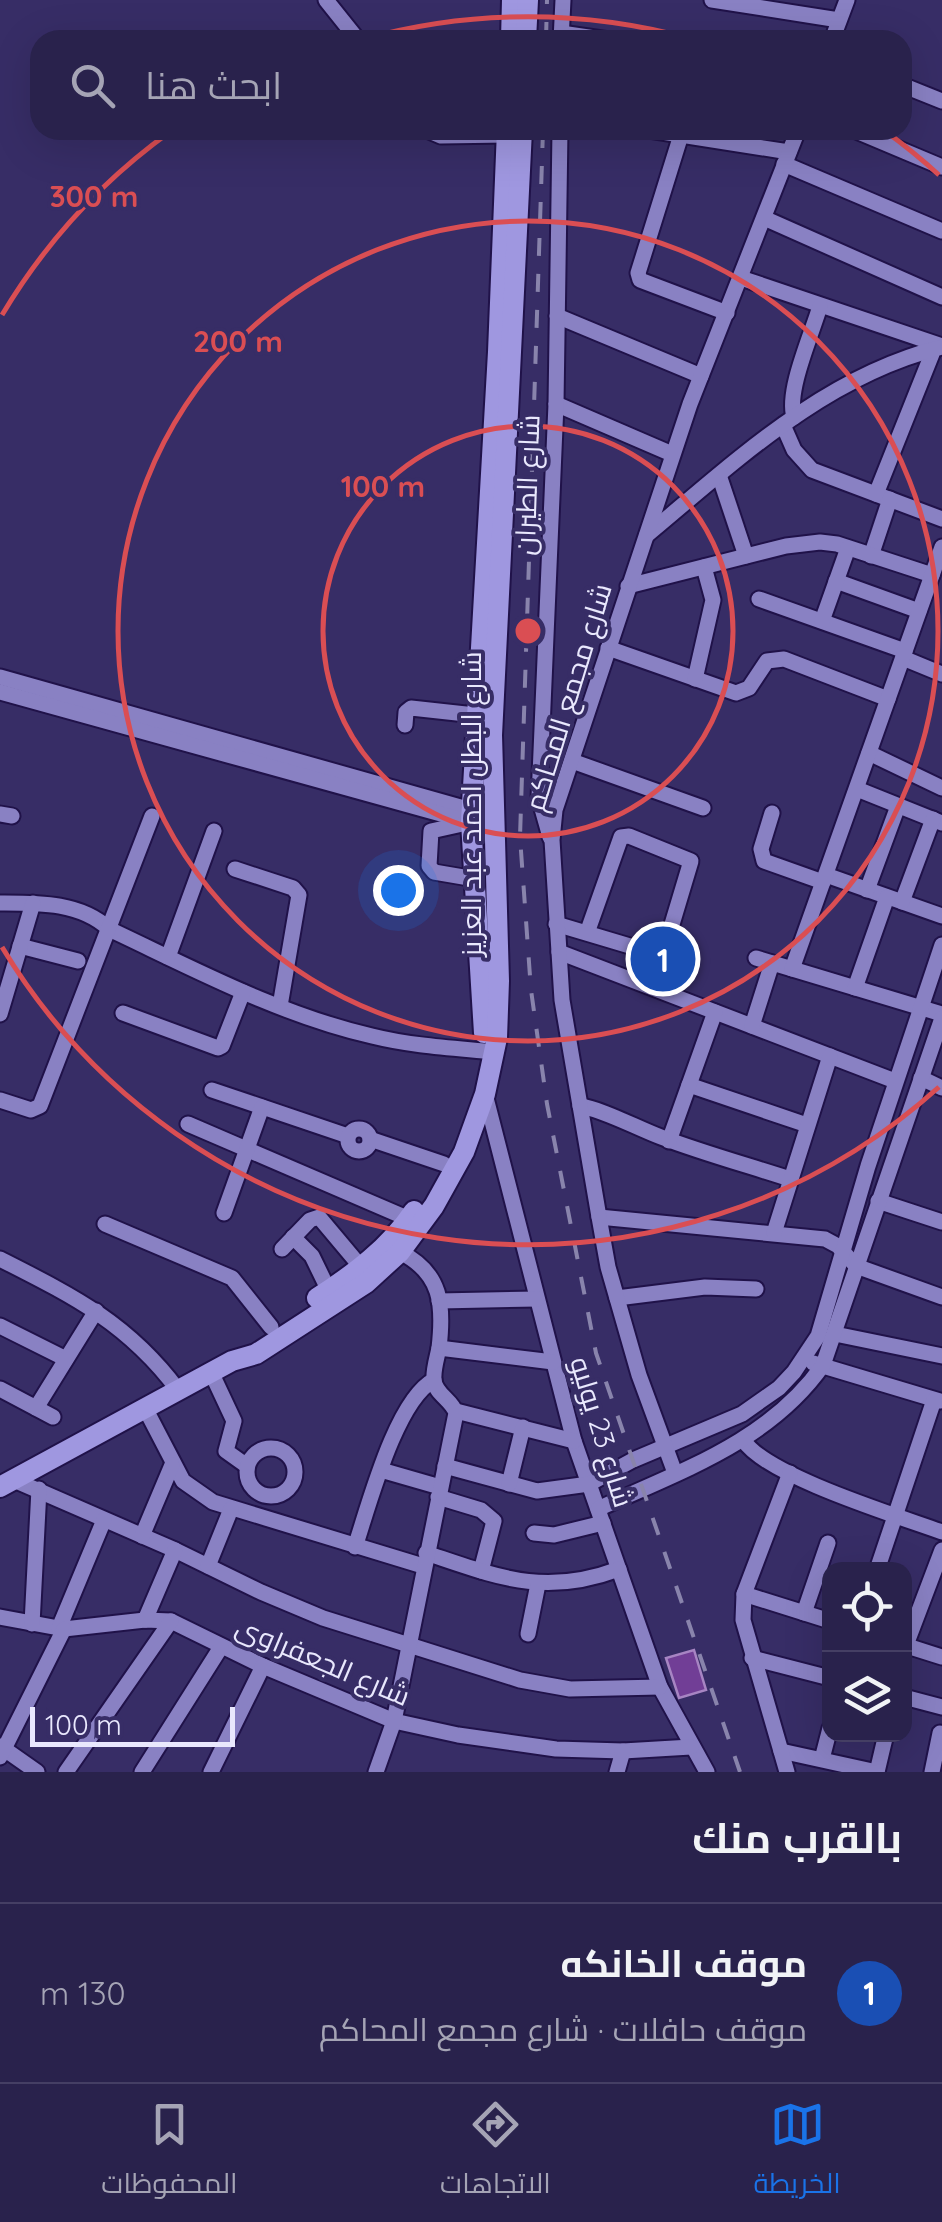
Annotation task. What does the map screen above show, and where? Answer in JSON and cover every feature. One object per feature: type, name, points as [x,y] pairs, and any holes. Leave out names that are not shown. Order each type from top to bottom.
[{"type":"main road","points":[[511,30],[512,0]]},
{"type":"main road","points":[[526,30],[528,0]]},
{"type":"main road","name":"شارع البطل احمد عبد العزيز","points":[[232,1361],[248,1342],[361,1268],[409,1219],[444,1164],[488,1052],[471,816],[511,140]]},
{"type":"main road","name":"شارع البطل احمد عبد العزيز","points":[[7,1484],[232,1361],[256,1354],[366,1283],[400,1252],[434,1206],[464,1152],[485,1094],[499,982],[492,735],[512,140]]},
{"type":"street","points":[[326,0],[350,30]]},
{"type":"street","points":[[561,30],[563,0]]},
{"type":"street","points":[[712,0],[839,20]]},
{"type":"street","points":[[836,30],[847,0]]},
{"type":"street","points":[[912,89],[942,101]]},
{"type":"street","name":"شارع الطيران","points":[[552,840],[539,798],[556,404],[560,140]]},
{"type":"street","points":[[678,140],[638,273],[640,280],[727,313]]},
{"type":"street","points":[[703,140],[787,158],[942,231]]},
{"type":"street","name":"شارع مجمع المحاكم","points":[[676,1473],[639,1375],[616,1298],[599,1217],[562,1000],[552,840],[556,810],[672,454],[794,140]]},
{"type":"street","points":[[878,140],[942,167]]},
{"type":"street","points":[[764,218],[942,296]]},
{"type":"street","points":[[741,278],[936,351]]},
{"type":"street","points":[[820,306],[794,390],[789,421],[794,450],[812,470],[942,519]]},
{"type":"street","points":[[557,316],[701,376]]},
{"type":"street","points":[[644,537],[789,421],[858,378],[936,351]]},
{"type":"street","points":[[871,556],[883,497],[936,351]]},
{"type":"street","points":[[556,404],[672,454]]},
{"type":"street","points":[[719,475],[746,556]]},
{"type":"street","points":[[628,586],[803,543],[848,548],[932,575]]},
{"type":"street","points":[[792,969],[942,547]]},
{"type":"street","points":[[822,622],[848,548]]},
{"type":"street","points":[[695,679],[712,600],[704,567]]},
{"type":"street","points":[[836,581],[919,611]]},
{"type":"street","points":[[760,599],[904,654],[942,674]]},
{"type":"street","points":[[608,648],[740,692],[749,688],[767,661],[778,658],[888,700]]},
{"type":"street","points":[[0,677],[471,816],[495,829]]},
{"type":"street","points":[[0,692],[471,816]]},
{"type":"street","points":[[405,725],[406,712],[411,708],[475,716]]},
{"type":"street","points":[[869,752],[942,788]]},
{"type":"street","points":[[572,761],[703,808]]},
{"type":"street","points":[[855,988],[894,899],[938,821],[857,789]]},
{"type":"street","points":[[867,890],[898,806]]},
{"type":"street","points":[[772,813],[761,849],[768,863],[867,890],[942,916]]},
{"type":"street","points":[[0,1100],[32,1110],[40,1106],[152,816]]},
{"type":"street","points":[[471,816],[431,831],[429,866],[434,872],[476,879]]},
{"type":"street","points":[[168,957],[214,831]]},
{"type":"street","points":[[556,924],[587,933],[662,954],[692,861],[621,836],[587,933]]},
{"type":"street","points":[[235,870],[293,888],[299,895],[280,1006]]},
{"type":"street","points":[[0,903],[33,903],[79,911],[242,992],[369,1036],[488,1052]]},
{"type":"street","points":[[0,1014],[33,903]]},
{"type":"street","points":[[444,1466],[537,1491],[589,1484],[742,1414],[778,1388],[805,1360],[818,1336],[895,1081],[942,945]]},
{"type":"street","points":[[20,946],[78,961]]},
{"type":"street","points":[[559,952],[895,1081]]},
{"type":"street","points":[[534,1534],[554,1535],[601,1516],[676,1473],[744,1441],[789,1407],[823,1366],[942,1016],[764,960],[752,1026]]},
{"type":"street","points":[[123,1013],[218,1048],[242,992]]},
{"type":"street","points":[[670,1140],[715,1012]]},
{"type":"street","points":[[774,1233],[830,1056]]},
{"type":"street","points":[[920,1078],[942,1088]]},
{"type":"street","points":[[689,1085],[808,1125]]},
{"type":"street","points":[[212,1090],[348,1136],[348,1144],[355,1150],[367,1147],[370,1139],[444,1164]]},
{"type":"street","name":"شارع 23 يوليو","points":[[485,1094],[574,1441],[660,1686],[707,1772]]},
{"type":"street","points":[[580,1106],[598,1108],[612,1119],[790,1179]]},
{"type":"street","points":[[224,1213],[262,1107]]},
{"type":"street","points":[[188,1124],[409,1219]]},
{"type":"street","points":[[878,1201],[942,1222]]},
{"type":"street","points":[[329,1291],[317,1264],[288,1243],[316,1217],[323,1219],[361,1268]]},
{"type":"street","points":[[599,1217],[825,1239],[856,1266],[942,1296]]},
{"type":"street","points":[[105,1224],[232,1278],[271,1327]]},
{"type":"street","points":[[317,1264],[340,1241]]},
{"type":"street","points":[[400,1252],[426,1268],[437,1289],[439,1348],[434,1380],[438,1391],[456,1410],[574,1441]]},
{"type":"street","points":[[0,1258],[96,1310],[142,1346],[178,1390]]},
{"type":"street","points":[[616,1298],[705,1287],[756,1288]]},
{"type":"street","points":[[439,1301],[537,1299]]},
{"type":"street","points":[[36,1408],[96,1310]]},
{"type":"street","points":[[0,1326],[66,1360]]},
{"type":"street","points":[[835,1334],[942,1356]]},
{"type":"street","points":[[439,1348],[554,1362]]},
{"type":"street","points":[[805,1360],[938,1401],[880,1562]]},
{"type":"street","points":[[211,1372],[234,1421],[226,1452],[247,1466]]},
{"type":"street","points":[[355,1547],[380,1470],[411,1399],[434,1380]]},
{"type":"street","points":[[0,1389],[53,1417]]},
{"type":"street","points":[[145,1408],[172,1465],[197,1493],[231,1509],[355,1547],[538,1584],[570,1584],[619,1569]]},
{"type":"street","points":[[376,1772],[394,1721],[456,1410]]},
{"type":"street","points":[[509,1484],[523,1427]]},
{"type":"street","points":[[744,1441],[750,1451],[790,1474],[942,1532]]},
{"type":"street","points":[[142,1536],[172,1465]]},
{"type":"street","points":[[380,1470],[481,1510],[494,1520],[480,1571]]},
{"type":"street","points":[[787,1772],[742,1620],[744,1594],[790,1474]]},
{"type":"street","points":[[7,1484],[39,1489],[323,1618],[520,1680],[570,1689],[660,1686]]},
{"type":"street","points":[[32,1624],[39,1489]]},
{"type":"street","points":[[208,1566],[231,1509]]},
{"type":"street","points":[[37,1772],[1,1750],[61,1629],[104,1520]]},
{"type":"street","points":[[804,1612],[828,1543]]},
{"type":"street","points":[[145,1620],[175,1550]]},
{"type":"street","points":[[912,1627],[942,1550]]},
{"type":"street","points":[[528,1634],[538,1584]]},
{"type":"street","points":[[744,1594],[822,1618]]},
{"type":"street","name":"شارع الجعفراوى","points":[[0,1617],[61,1629],[171,1621],[263,1666],[394,1721],[523,1746],[692,1750]]},
{"type":"street","points":[[66,1772],[171,1621]]},
{"type":"street","points":[[142,1772],[222,1646]]},
{"type":"street","points":[[912,1647],[942,1657]]},
{"type":"street","points":[[752,1658],[822,1676]]},
{"type":"street","points":[[211,1772],[263,1666]]},
{"type":"street","points":[[912,1699],[942,1707]]},
{"type":"street","points":[[932,1772],[940,1733]]},
{"type":"street","points":[[822,1759],[826,1742]]},
{"type":"street","points":[[782,1751],[877,1772],[884,1742]]},
{"type":"street","points":[[689,1772],[692,1750]]},
{"type":"street","points":[[617,1772],[623,1751]]},
{"type":"building","points":[[694,1650],[706,1690],[679,1698],[666,1658]]},
{"type":"railway","points":[[546,30],[547,0]]},
{"type":"railway","points":[[543,140],[520,837],[531,990],[547,1104],[596,1353],[740,1772]]},
{"type":"place","name":"موقف الخانكه","points":[[663,959]]}]
